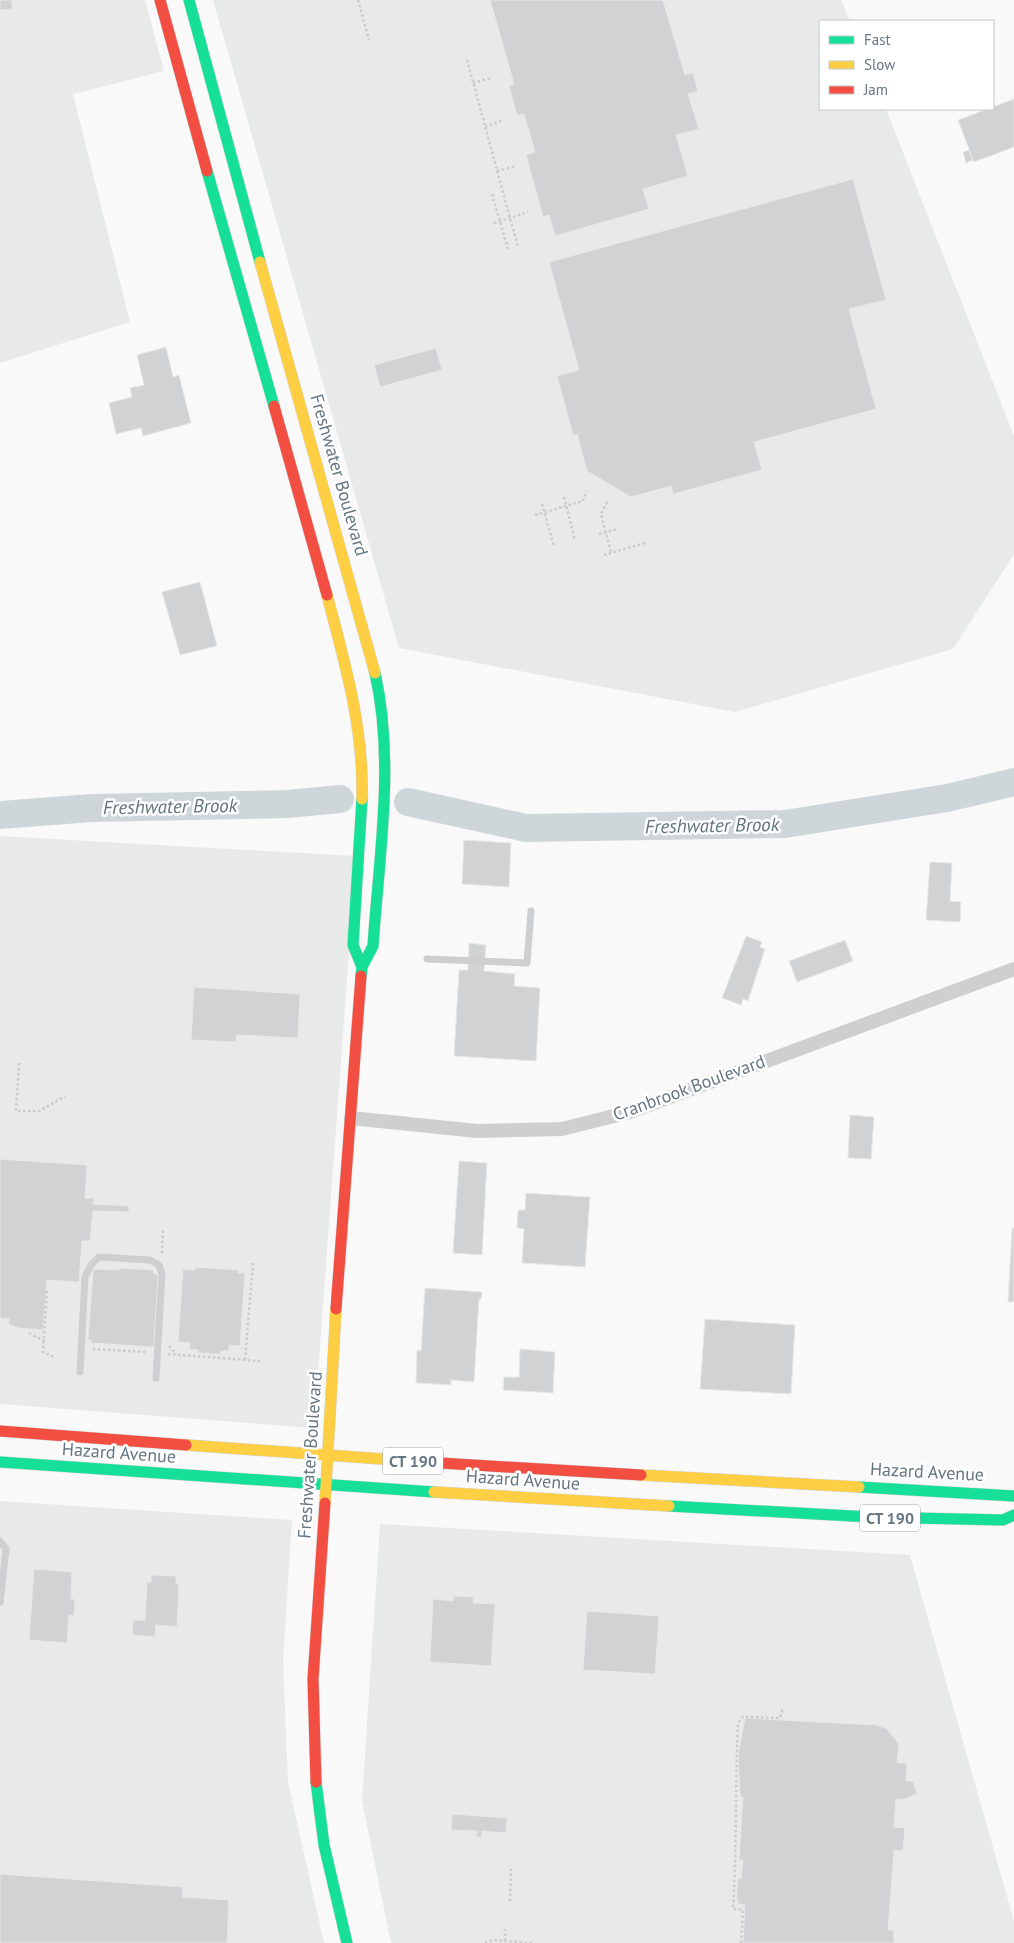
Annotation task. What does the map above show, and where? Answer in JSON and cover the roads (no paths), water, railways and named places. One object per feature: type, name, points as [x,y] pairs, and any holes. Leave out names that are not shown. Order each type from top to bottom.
[{"type":"street","name":"Freshwater Boulevard","points":[[160,0],[186,42],[323,481],[368,642],[382,712],[386,757],[373,946],[362,966],[314,1659],[312,1744],[323,1838],[347,1943]]},
{"type":"street","name":"Freshwater Boulevard","points":[[189,0],[186,42],[229,252],[298,488],[345,662],[356,713],[362,754],[361,843],[353,944],[362,966]]},
{"type":"street","points":[[298,488],[323,481]]},
{"type":"street","name":"Cranbrook Boulevard","points":[[351,1118],[477,1130],[562,1129],[630,1112],[1014,969]]},
{"type":"street","name":"Hazard Avenue","points":[[0,1431],[327,1455],[1014,1496]]},
{"type":"street","name":"Hazard Avenue","points":[[0,1462],[326,1485],[764,1512],[928,1520],[1003,1520],[1014,1515]]},
{"type":"street","points":[[792,1494],[826,1485]]},
{"type":"street","points":[[764,1512],[777,1502]]},
{"type":"lane","points":[[427,959],[527,963],[530,911]]},
{"type":"lane","points":[[80,1372],[85,1277],[91,1265],[99,1258],[150,1260],[159,1265],[162,1274],[156,1378]]},
{"type":"lane","points":[[0,1541],[6,1549],[0,1602]]},
{"type":"waterway","name":"Freshwater Brook","points":[[408,802],[526,828],[785,824],[947,798],[1014,782]]},
{"type":"waterway","name":"Freshwater Brook","points":[[0,815],[92,808],[288,804],[340,799]]}]
